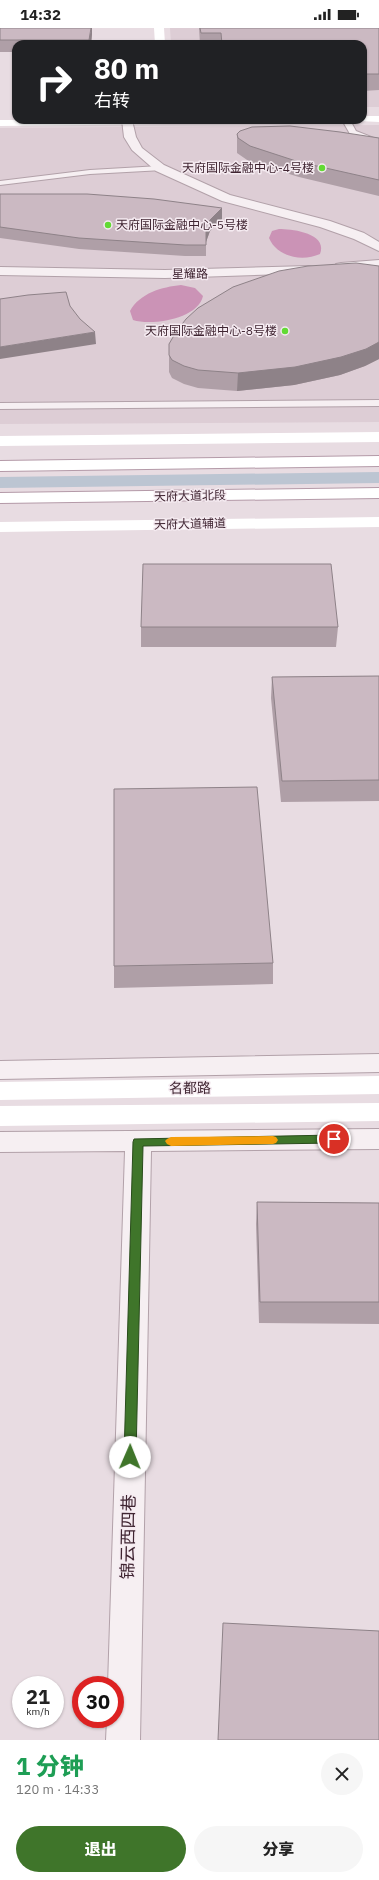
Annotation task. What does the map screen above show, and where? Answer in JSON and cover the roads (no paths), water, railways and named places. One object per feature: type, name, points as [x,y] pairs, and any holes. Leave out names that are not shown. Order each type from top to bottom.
[{"type":"street","points":[[159,28],[160,40]]},
{"type":"street","points":[[367,112],[379,111]]},
{"type":"street","points":[[0,114],[12,114]]},
{"type":"street","points":[[367,119],[379,119]]},
{"type":"street","points":[[0,123],[12,123]]},
{"type":"street","points":[[127,124],[130,137],[138,150],[160,168],[226,198],[325,224],[359,236],[379,247]]},
{"type":"street","name":"星耀路","points":[[0,271],[165,274],[262,272],[379,264]]},
{"type":"street","points":[[0,441],[379,437]]},
{"type":"street","points":[[0,466],[379,461]]},
{"type":"street","name":"天府大道北段","points":[[0,498],[379,493]]},
{"type":"street","name":"天府大道辅道","points":[[0,527],[379,522]]},
{"type":"street","points":[[0,1070],[379,1063]]},
{"type":"street","name":"名都路","points":[[0,1091],[379,1085]]},
{"type":"street","points":[[0,1116],[379,1112]]},
{"type":"street","points":[[0,1142],[379,1139]]},
{"type":"street","name":"锦云西四巷","points":[[123,1740],[138,1142]]},
{"type":"lane","points":[[348,124],[353,132],[379,143]]},
{"type":"lane","points":[[0,182],[90,172],[160,168]]},
{"type":"lane","points":[[0,406],[379,403]]},
{"type":"place","name":"天府国际金融中心-4号楼","points":[[322,168]]},
{"type":"place","name":"天府国际金融中心-5号楼","points":[[108,225]]},
{"type":"place","name":"天府国际金融中心-8号楼","points":[[285,331]]}]
